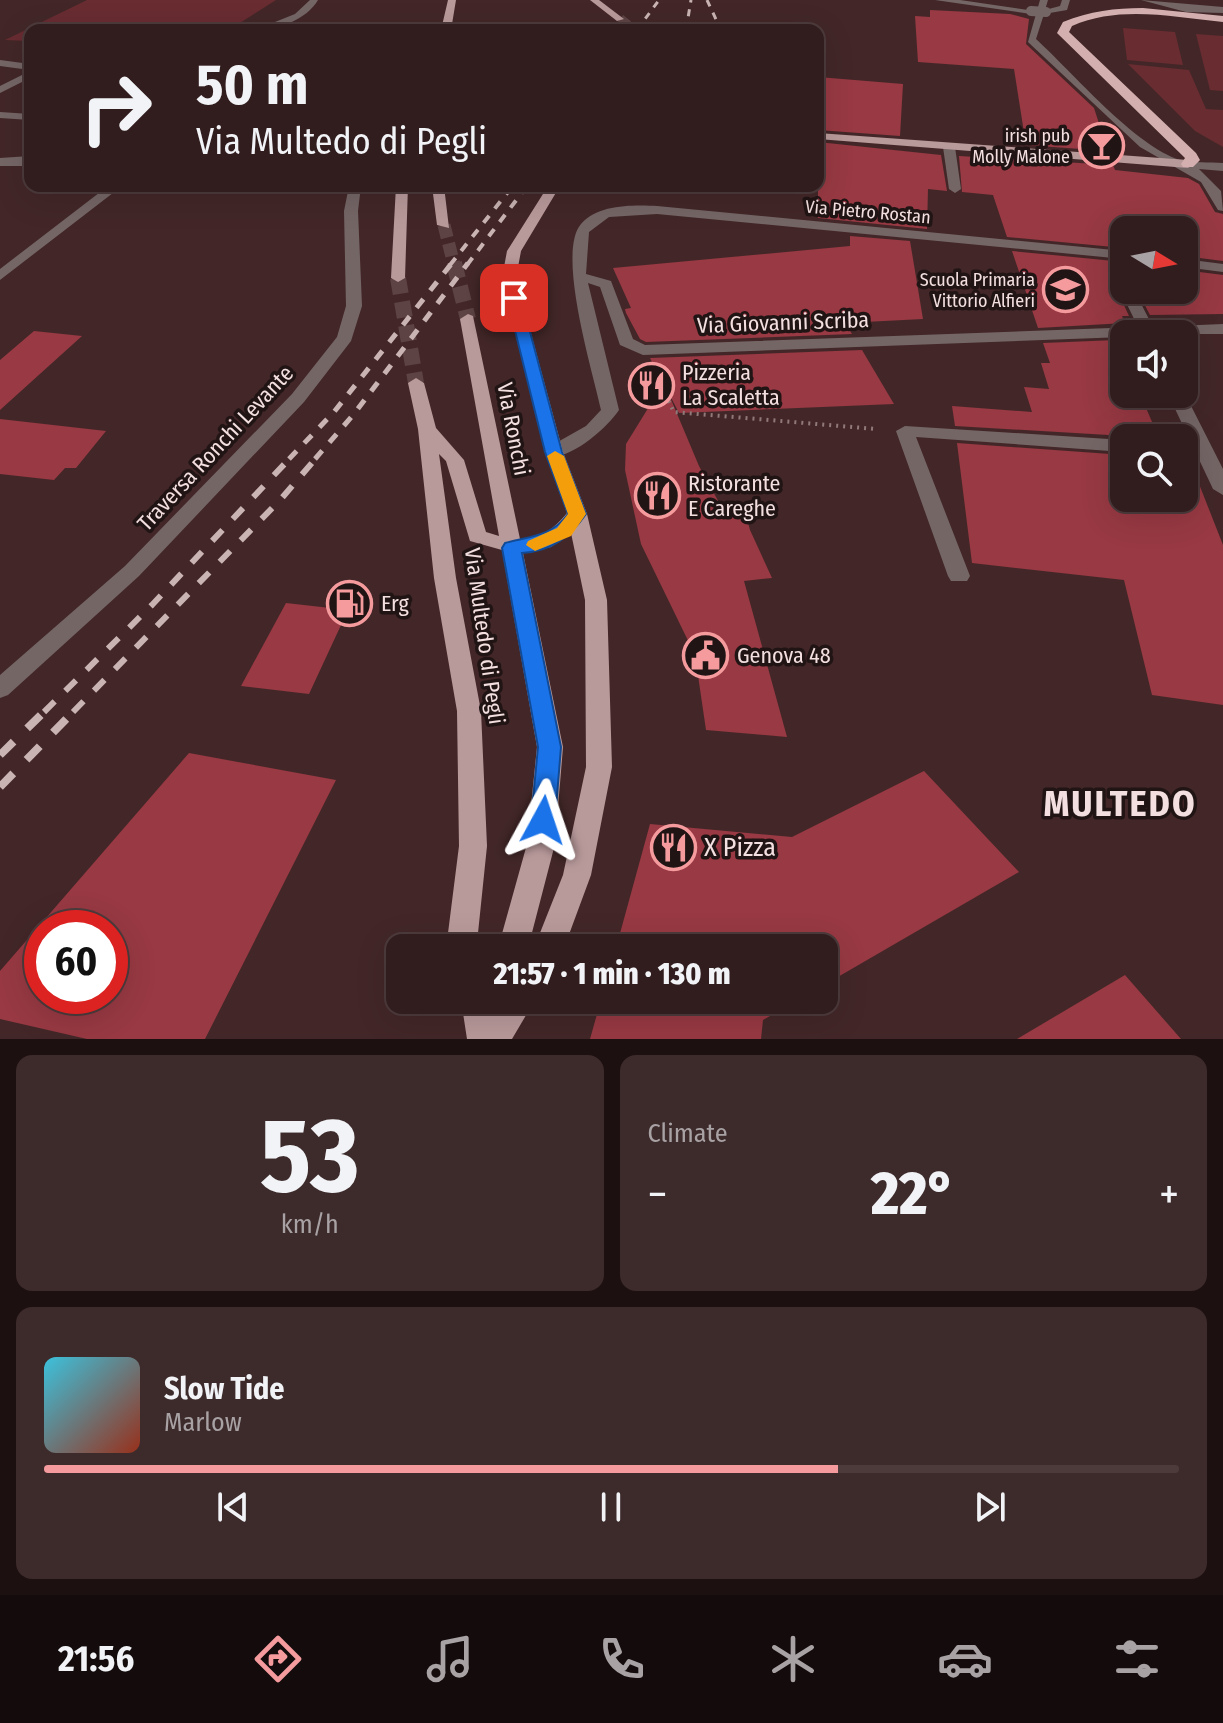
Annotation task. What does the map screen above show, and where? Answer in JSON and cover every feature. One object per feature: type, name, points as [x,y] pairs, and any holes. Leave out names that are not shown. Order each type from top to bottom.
[{"type":"highway","points":[[1184,163],[1193,160],[1191,156],[1063,33],[1067,24],[1097,14],[1163,14],[1223,19]]},
{"type":"main road","points":[[447,24],[452,0]]},
{"type":"main road","points":[[594,0],[620,19]]},
{"type":"main road","points":[[824,137],[1184,163]]},
{"type":"main road","points":[[398,278],[402,192]]},
{"type":"main road","points":[[439,192],[444,225]]},
{"type":"main road","points":[[550,192],[514,251],[509,278],[554,452],[577,514],[596,600],[599,767],[577,875],[554,934]]},
{"type":"main road","name":"Via Ronchi","points":[[468,319],[511,548]]},
{"type":"main road","name":"Via Multedo di Pegli","points":[[416,383],[427,429],[445,578],[469,711],[473,846],[463,934]]},
{"type":"main road","name":"Via Multedo di Pegli","points":[[427,429],[455,460],[477,536],[511,548],[531,546],[564,532],[577,514]]},
{"type":"main road","name":"Via Multedo di Pegli","points":[[511,548],[550,747],[541,844],[517,934]]},
{"type":"main road","points":[[480,1014],[488,1039]]},
{"type":"main road","points":[[488,1039],[495,1014]]},
{"type":"main road","points":[[488,1039],[509,1014]]},
{"type":"street","points":[[276,24],[304,14],[314,0]]},
{"type":"street","points":[[939,0],[1031,11],[1045,6],[1064,8],[1066,0]]},
{"type":"street","points":[[1145,0],[1186,9],[1223,10]]},
{"type":"street","points":[[1045,6],[1031,40],[1143,144],[1184,163],[1213,185],[1223,209],[1215,213],[1223,221]]},
{"type":"street","points":[[0,63],[24,66]]},
{"type":"street","points":[[0,90],[24,77]]},
{"type":"street","points":[[1,116],[24,117]]},
{"type":"street","points":[[949,147],[955,189]]},
{"type":"street","points":[[0,162],[24,162]]},
{"type":"street","points":[[0,177],[24,163]]},
{"type":"street","points":[[1184,163],[1223,167]]},
{"type":"street","points":[[0,276],[108,192]]},
{"type":"street","name":"Traversa Ronchi Levante","points":[[0,689],[132,571],[298,398],[345,338],[354,306],[351,211],[354,192]]},
{"type":"street","name":"Via Pietro Rostan","points":[[554,452],[591,431],[610,410],[579,276],[583,229],[590,221],[609,214],[637,209],[1108,253]]},
{"type":"street","points":[[1108,253],[1110,257]]},
{"type":"street","points":[[1198,265],[1223,268]]},
{"type":"street","points":[[579,276],[606,284],[626,342],[643,350]]},
{"type":"street","name":"Via Giovanni Scriba","points":[[1198,330],[1223,329]]},
{"type":"street","name":"Via Giovanni Scriba","points":[[643,350],[1110,334]]},
{"type":"street","points":[[1184,408],[1223,489]]},
{"type":"street","points":[[959,576],[905,431],[1110,445]]},
{"type":"street","points":[[1198,451],[1204,451]]},
{"type":"path","points":[[643,350],[674,412],[905,431]]},
{"type":"shaded area","points":[[87,0],[276,0],[238,24],[38,24]]},
{"type":"shaded area","points":[[1123,28],[1175,32],[1183,65],[1127,60]]},
{"type":"shaded area","points":[[24,31],[24,41],[5,40]]},
{"type":"shaded area","points":[[1196,34],[1223,36],[1223,91],[1210,90]]},
{"type":"shaded area","points":[[1128,64],[1189,70],[1206,109],[1223,110],[1223,147],[1195,131]]},
{"type":"building","points":[[930,10],[1010,14],[1029,19],[1026,44],[1094,108],[1108,151],[1026,145],[1014,69],[918,62],[915,16],[930,17]]},
{"type":"building","points":[[824,77],[903,84],[900,136],[824,130]]},
{"type":"building","points":[[824,143],[941,155],[947,191],[928,189],[927,229],[818,218],[818,192],[824,192]]},
{"type":"building","points":[[959,156],[1113,165],[1115,170],[1188,178],[1199,184],[1215,212],[1223,214],[1223,261],[1198,258],[1198,216],[1110,216],[1110,247],[1007,237],[993,195],[962,192]]},
{"type":"building","points":[[850,236],[910,241],[923,319],[845,323],[852,334],[646,342],[640,339],[626,313],[625,309],[631,308],[613,268],[850,246]]},
{"type":"building","name":"Scuola Primaria Vittorio Alfieri","points":[[1012,251],[1110,261],[1110,304],[1123,304],[1129,316],[1122,316],[1124,320],[1110,320],[1110,324],[1038,328]]},
{"type":"building","points":[[1198,272],[1223,275],[1223,314],[1150,315],[1144,304],[1198,304]]},
{"type":"building","points":[[34,331],[82,336],[0,410],[0,360]]},
{"type":"building","points":[[1110,340],[1110,408],[1146,408],[1153,424],[1110,424],[1110,435],[955,426],[952,406],[1032,412],[1024,387],[1049,389],[1041,363],[1050,363],[1043,343]]},
{"type":"building","points":[[862,350],[894,404],[679,413],[667,390],[699,466],[722,508],[743,504],[750,530],[772,578],[744,581],[787,737],[706,730],[695,655],[641,544],[625,470],[626,444],[663,384],[650,358]]},
{"type":"building","points":[[0,419],[106,431],[76,468],[65,468],[54,480],[0,474]]},
{"type":"building","points":[[957,443],[1110,454],[1110,512],[1198,512],[1198,481],[1223,545],[1223,705],[1152,695],[1124,580],[972,563]]},
{"type":"building","points":[[286,603],[348,610],[309,694],[241,686]]},
{"type":"building","points":[[189,753],[336,780],[205,1039],[87,1039],[0,1019],[0,971],[24,943],[24,1014],[128,1014],[128,910],[53,910]]},
{"type":"building","points":[[924,771],[1019,872],[838,977],[838,934],[620,934],[650,824],[792,837]]},
{"type":"building","points":[[1125,975],[1181,1039],[1017,1039]]},
{"type":"building","points":[[597,1014],[774,1014],[763,1020],[761,1039],[590,1039]]},
{"type":"tunnel","points":[[620,19],[626,24]]},
{"type":"tunnel","points":[[444,225],[454,265]]},
{"type":"tunnel","points":[[454,263],[468,319]]},
{"type":"tunnel","points":[[398,278],[416,383]]},
{"type":"railway","points":[[641,24],[659,0]]},
{"type":"railway","points":[[687,24],[691,0]]},
{"type":"railway","points":[[707,0],[718,24]]},
{"type":"railway","points":[[450,265],[508,192]]},
{"type":"railway","points":[[467,265],[522,192]]},
{"type":"railway","points":[[289,459],[334,412],[452,263]]},
{"type":"railway","points":[[315,459],[354,414],[468,263]]},
{"type":"railway","points":[[44,712],[152,605],[291,457]]},
{"type":"railway","points":[[73,712],[281,499],[317,457]]},
{"type":"railway","points":[[0,755],[46,710]]},
{"type":"railway","points":[[0,787],[75,710]]},
{"type":"slow traffic","points":[[535,545],[564,532],[577,514],[555,456]]},
{"type":"place","name":"irish pub Molly Malone","points":[[1101,146]]},
{"type":"place","name":"Scuola Primaria Vittorio Alfieri","points":[[1066,290]]},
{"type":"place","name":"Pizzeria La Scaletta","points":[[651,385]]},
{"type":"place","name":"Ristorante E Careghe","points":[[657,496]]},
{"type":"place","name":"Erg","points":[[350,603]]},
{"type":"place","name":"Genova 48","points":[[706,655]]},
{"type":"place","name":"X Pizza","points":[[673,847]]},
{"type":"district","name":"MULTEDO","points":[[1120,803]]},
{"type":"route","points":[[514,298],[554,452],[577,514],[564,532],[531,546],[511,548],[550,747],[543,820]]}]
